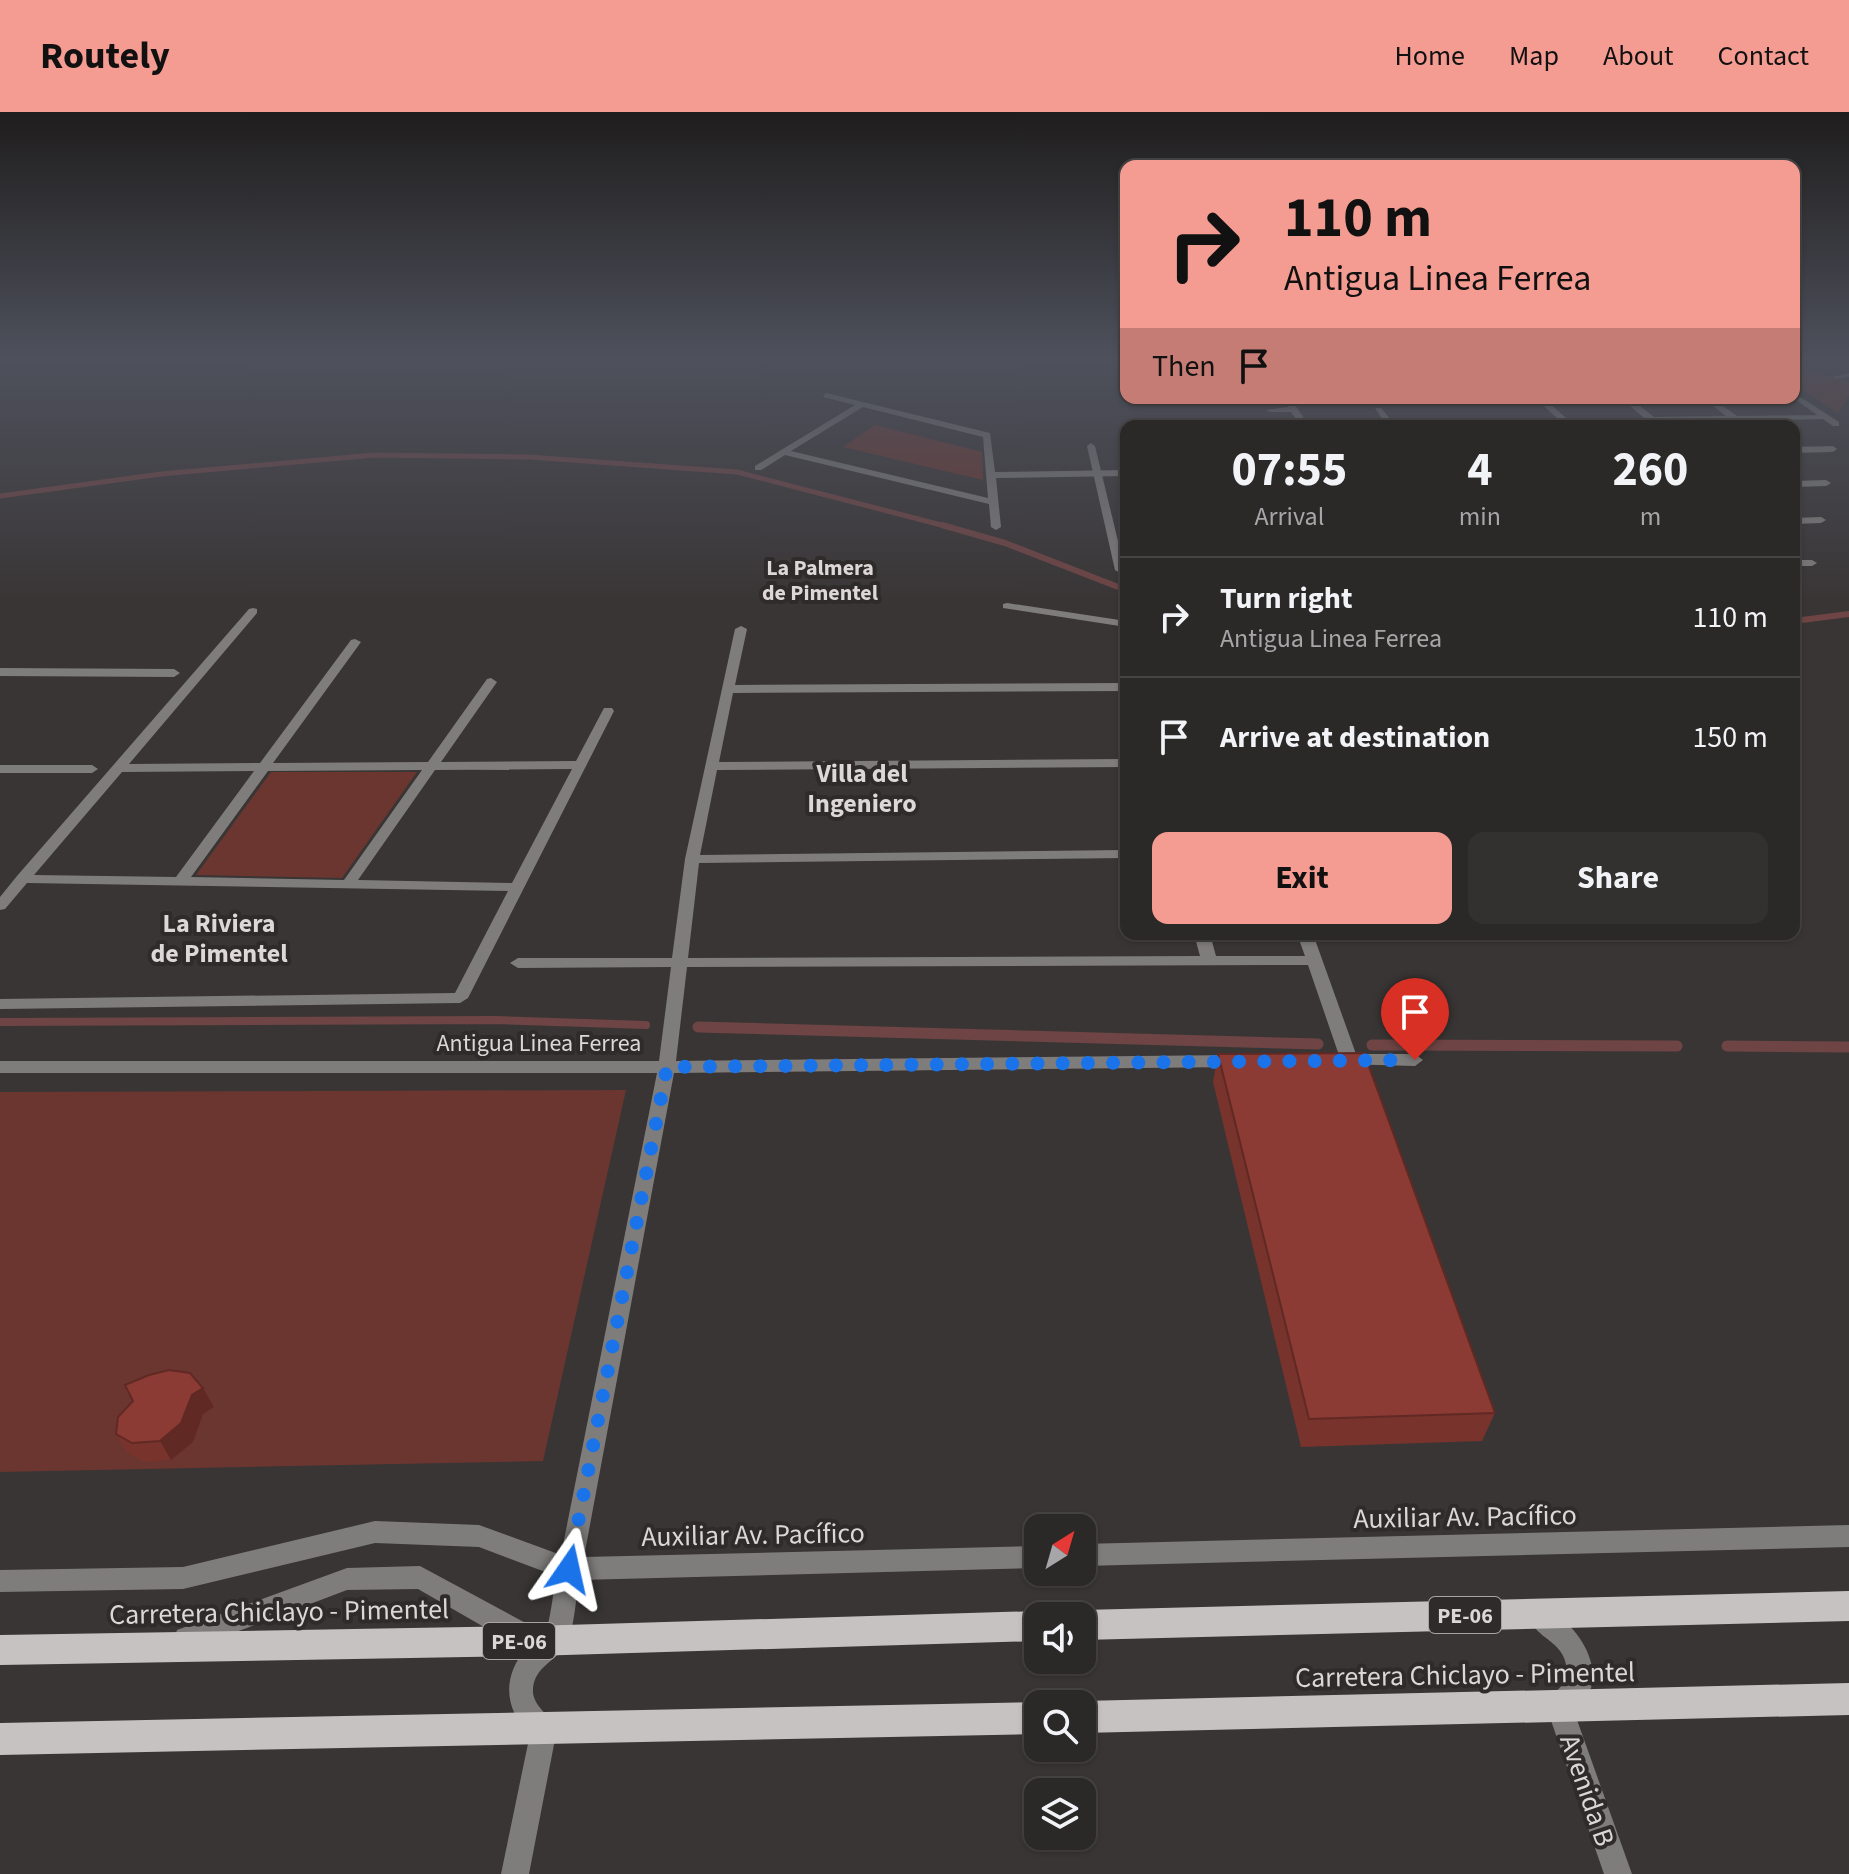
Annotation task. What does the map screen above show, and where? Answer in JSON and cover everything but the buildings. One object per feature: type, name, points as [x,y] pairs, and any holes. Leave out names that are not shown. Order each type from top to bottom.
[{"type":"main road","name":"PE-06","points":[[1096,1625],[1849,1606]]},
{"type":"main road","name":"Carretera Chiclayo - Pimentel","points":[[0,1650],[544,1640],[1024,1626]]},
{"type":"main road","name":"Carretera Chiclayo - Pimentel","points":[[1096,1717],[1849,1699]]},
{"type":"main road","points":[[0,1739],[1024,1718]]},
{"type":"street","points":[[758,468],[801,441]]},
{"type":"street","points":[[988,441],[996,527]]},
{"type":"street","points":[[1091,446],[1120,549],[1120,570]]},
{"type":"street","points":[[1800,450],[1833,449]]},
{"type":"street","points":[[784,452],[994,502]]},
{"type":"street","points":[[991,475],[1120,473]]},
{"type":"street","points":[[1800,484],[1826,483]]},
{"type":"street","points":[[1800,521],[1821,520]]},
{"type":"street","points":[[1800,563],[1812,563]]},
{"type":"street","points":[[1007,606],[1120,625]]},
{"type":"street","points":[[0,906],[253,611]]},
{"type":"street","points":[[515,1874],[544,1729],[530,1719],[521,1703],[520,1685],[527,1666],[544,1640],[569,1569],[667,1067],[692,859],[741,629]]},
{"type":"street","points":[[181,881],[355,642]]},
{"type":"street","points":[[0,672],[174,673]]},
{"type":"street","points":[[348,884],[491,682]]},
{"type":"street","points":[[729,689],[1120,687]]},
{"type":"street","points":[[0,1004],[460,998],[608,711]]},
{"type":"street","points":[[713,766],[1120,763]]},
{"type":"street","points":[[117,768],[580,765]]},
{"type":"street","points":[[0,769],[92,769]]},
{"type":"street","points":[[692,859],[1120,854]]},
{"type":"street","points":[[22,879],[518,887]]},
{"type":"street","points":[[1204,940],[1209,961]]},
{"type":"street","points":[[1307,940],[1342,1060],[1415,1060]]},
{"type":"street","points":[[518,963],[1304,961]]},
{"type":"street","name":"Antigua Linea Ferrea","points":[[0,1067],[667,1067],[1255,1061]]},
{"type":"street","name":"Auxiliar Av. Pacífico","points":[[0,1581],[183,1578],[375,1532],[479,1536],[569,1569],[1024,1557]]},
{"type":"street","name":"Auxiliar Av. Pacífico","points":[[1096,1555],[1849,1536]]},
{"type":"street","points":[[166,1646],[347,1579],[420,1577],[544,1640]]},
{"type":"street","points":[[1532,1613],[1552,1623],[1569,1640],[1579,1659],[1582,1679],[1574,1696],[1559,1706]]},
{"type":"street","name":"Avenida B","points":[[1559,1706],[1618,1874]]},
{"type":"shaded area","points":[[851,441],[939,441],[982,452],[983,480],[843,447]]},
{"type":"shaded area","points":[[271,772],[417,772],[342,878],[196,875]]},
{"type":"shaded area","points":[[626,1090],[543,1461],[0,1472],[0,1092]]},
{"type":"waterway","points":[[0,496],[161,474],[375,455],[529,457],[737,472],[949,527]]},
{"type":"waterway","points":[[942,525],[949,527]]},
{"type":"waterway","points":[[949,527],[1005,543],[1120,588]]},
{"type":"waterway","points":[[1800,620],[1849,614]]},
{"type":"waterway","points":[[0,1022],[495,1020],[646,1025]]},
{"type":"waterway","points":[[714,1027],[698,1027],[1318,1044]]},
{"type":"waterway","points":[[1372,1045],[1677,1046]]},
{"type":"waterway","points":[[1727,1046],[1849,1047]]},
{"type":"district","name":"La Palmera de Pimentel","points":[[820,580]]},
{"type":"district","name":"Villa del Ingeniero","points":[[862,788]]},
{"type":"district","name":"La Riviera de Pimentel","points":[[219,938]]},
{"type":"route","points":[[569,1569],[667,1067],[1415,1060]]}]
